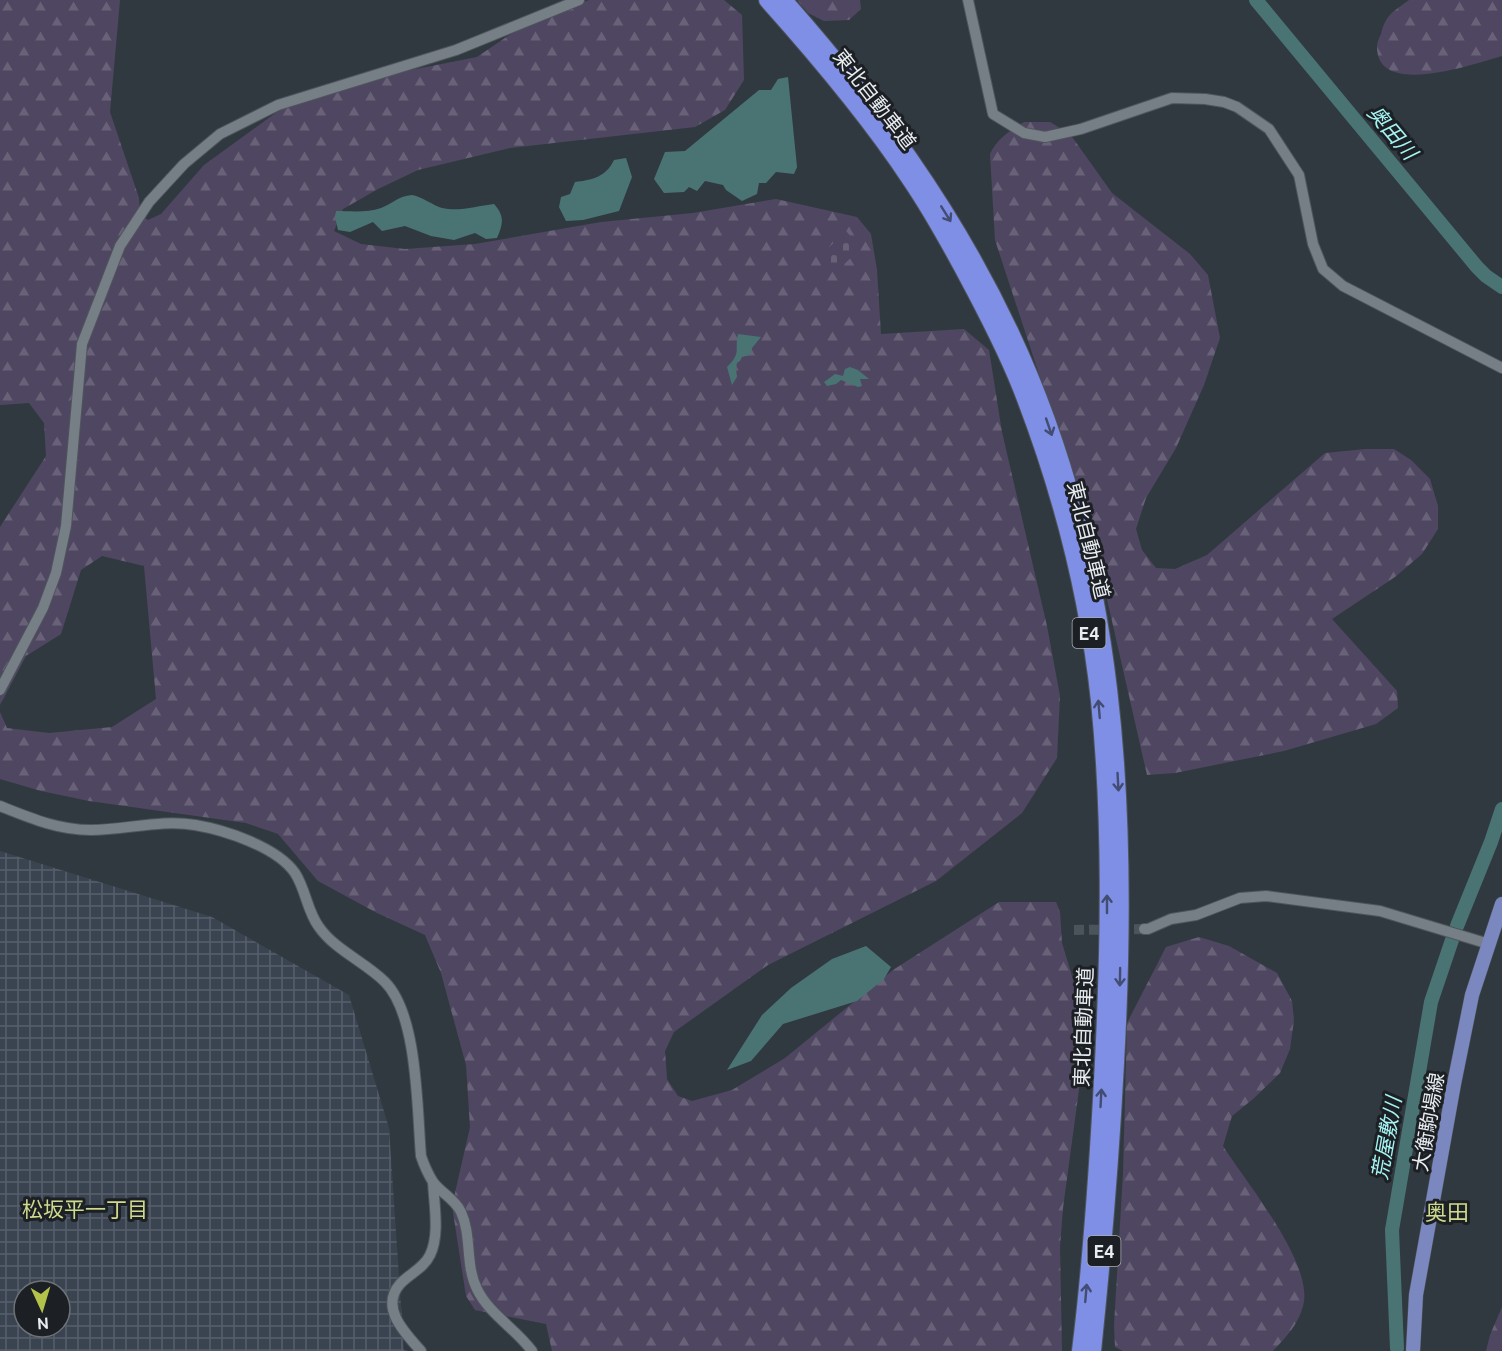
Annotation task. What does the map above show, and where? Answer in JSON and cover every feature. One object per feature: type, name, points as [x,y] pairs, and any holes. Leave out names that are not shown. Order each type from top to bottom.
[{"type":"highway","name":"東北自動車道","points":[[767,0],[878,134],[911,181],[963,268],[1025,397],[1048,465],[1070,542],[1082,595],[1098,698],[1106,796],[1108,868],[1106,1009],[1099,1151],[1080,1351]]},
{"type":"highway","name":"東北自動車道","points":[[784,0],[839,62],[912,159],[970,253],[1012,334],[1037,393],[1061,461],[1083,538],[1095,592],[1112,695],[1122,900],[1112,1151],[1093,1351]]},
{"type":"highway","points":[[1105,1351],[1112,1212],[1112,1151]]},
{"type":"main road","name":"大衡駒場線","points":[[1413,1351],[1416,1295],[1454,1084],[1473,995],[1502,904]]},
{"type":"street","points":[[0,690],[43,608],[56,573],[66,526],[82,344],[120,246],[148,202],[184,164],[220,134],[278,105],[456,50],[579,0]]},
{"type":"street","points":[[968,0],[993,114],[1024,133],[1045,137],[1081,129],[1172,98],[1205,99],[1237,107],[1269,129],[1299,175],[1313,244],[1323,270],[1343,286],[1502,368]]},
{"type":"street","points":[[0,806],[61,828],[91,830],[177,823],[218,829],[273,853],[295,873],[312,918],[320,930],[387,984],[397,997],[403,1012],[412,1048],[421,1156],[433,1182],[435,1232],[430,1256],[399,1285],[394,1295],[393,1307],[395,1320],[422,1351]]},
{"type":"street","points":[[1144,929],[1149,929],[1171,918],[1196,915],[1240,898],[1266,896],[1380,911],[1489,944]]},
{"type":"street","points":[[433,1182],[453,1200],[461,1212],[468,1260],[476,1289],[484,1301],[532,1351]]},
{"type":"shaded area","points":[[788,77],[797,167],[794,174],[776,172],[766,183],[759,183],[757,194],[742,201],[726,190],[723,185],[705,181],[697,191],[689,187],[684,192],[664,193],[654,179],[665,152],[685,151],[759,90],[771,90],[778,79]]},
{"type":"shaded area","points":[[626,158],[632,177],[619,211],[583,220],[566,221],[559,207],[561,197],[570,194],[575,182],[598,177],[611,166],[614,160]]},
{"type":"shaded area","points":[[412,195],[448,209],[494,204],[502,220],[497,238],[486,239],[475,233],[454,240],[431,236],[405,226],[382,231],[373,222],[350,232],[338,230],[336,211],[376,210]]},
{"type":"shaded area","points":[[738,334],[761,337],[752,348],[750,355],[742,357],[737,363],[737,377],[732,385],[727,367],[736,354]]},
{"type":"shaded area","points":[[850,367],[869,379],[860,379],[862,386],[858,387],[841,380],[827,386],[824,382],[835,374],[843,376],[845,369]]},
{"type":"shaded area","points":[[0,851],[212,917],[349,995],[389,1128],[404,1350],[408,1351],[0,1351]]},
{"type":"shaded area","points":[[866,946],[891,967],[884,979],[857,1001],[783,1024],[751,1061],[727,1070],[762,1015],[791,988],[832,959]]},
{"type":"green space","points":[[0,0],[120,0],[110,112],[139,198],[140,214],[148,220],[161,214],[204,165],[303,93],[372,75],[477,57],[524,25],[589,0],[724,0],[742,15],[744,80],[725,110],[695,127],[510,148],[418,170],[343,209],[334,231],[361,244],[405,249],[475,244],[601,222],[693,213],[776,199],[857,217],[871,234],[877,270],[881,334],[964,329],[989,350],[1002,432],[1047,626],[1060,696],[1057,758],[1022,813],[936,881],[768,965],[674,1032],[665,1051],[667,1079],[678,1096],[692,1101],[732,1090],[785,1058],[893,970],[999,902],[1056,902],[1060,912],[1062,943],[1082,1009],[1080,1082],[1060,1247],[1062,1351],[552,1351],[546,1324],[475,1310],[466,1296],[452,1206],[470,1127],[466,1065],[441,973],[425,935],[377,913],[318,881],[278,834],[246,823],[89,801],[41,791],[0,779],[0,712],[7,728],[49,733],[112,727],[156,699],[144,566],[102,556],[81,570],[61,634],[26,656],[0,705],[0,527],[46,456],[44,423],[29,403],[0,405]]},
{"type":"green space","points":[[797,0],[860,0],[861,9],[849,20],[824,21],[808,13]]},
{"type":"green space","points":[[1409,0],[1502,0],[1502,56],[1430,74],[1410,75],[1393,71],[1381,63],[1377,44],[1388,18]]},
{"type":"green space","points":[[1024,122],[1050,122],[1070,134],[1112,193],[1190,254],[1208,275],[1220,338],[1204,385],[1176,448],[1146,498],[1136,529],[1142,550],[1156,568],[1175,569],[1207,555],[1325,453],[1394,449],[1411,460],[1430,479],[1438,506],[1438,529],[1422,554],[1395,577],[1332,619],[1397,691],[1398,708],[1376,724],[1284,751],[1175,773],[1147,775],[1094,542],[995,240],[990,154],[1000,140]]},
{"type":"green space","points":[[846,231],[861,248],[834,274],[821,255]]},
{"type":"green space","points":[[1199,937],[1229,946],[1277,973],[1292,1001],[1294,1020],[1290,1049],[1280,1073],[1232,1116],[1223,1146],[1289,1247],[1299,1269],[1304,1289],[1303,1306],[1295,1325],[1273,1351],[1123,1351],[1115,1347],[1114,1325],[1123,1174],[1127,1023],[1166,947]]},
{"type":"green space","points":[[1502,1307],[1502,1351],[1486,1351],[1490,1335]]},
{"type":"waterway","name":"奥田川","points":[[1256,0],[1477,267],[1502,287]]},
{"type":"waterway","name":"荒屋敷川","points":[[1457,926],[1502,809]]},
{"type":"waterway","name":"荒屋敷川","points":[[1397,1348],[1392,1230],[1431,1002],[1452,940]]},
{"type":"tunnel","points":[[1074,930],[1144,929]]},
{"type":"district","name":"松坂平一丁目","points":[[85,1209]]},
{"type":"district","name":"奥田","points":[[1447,1211]]}]
